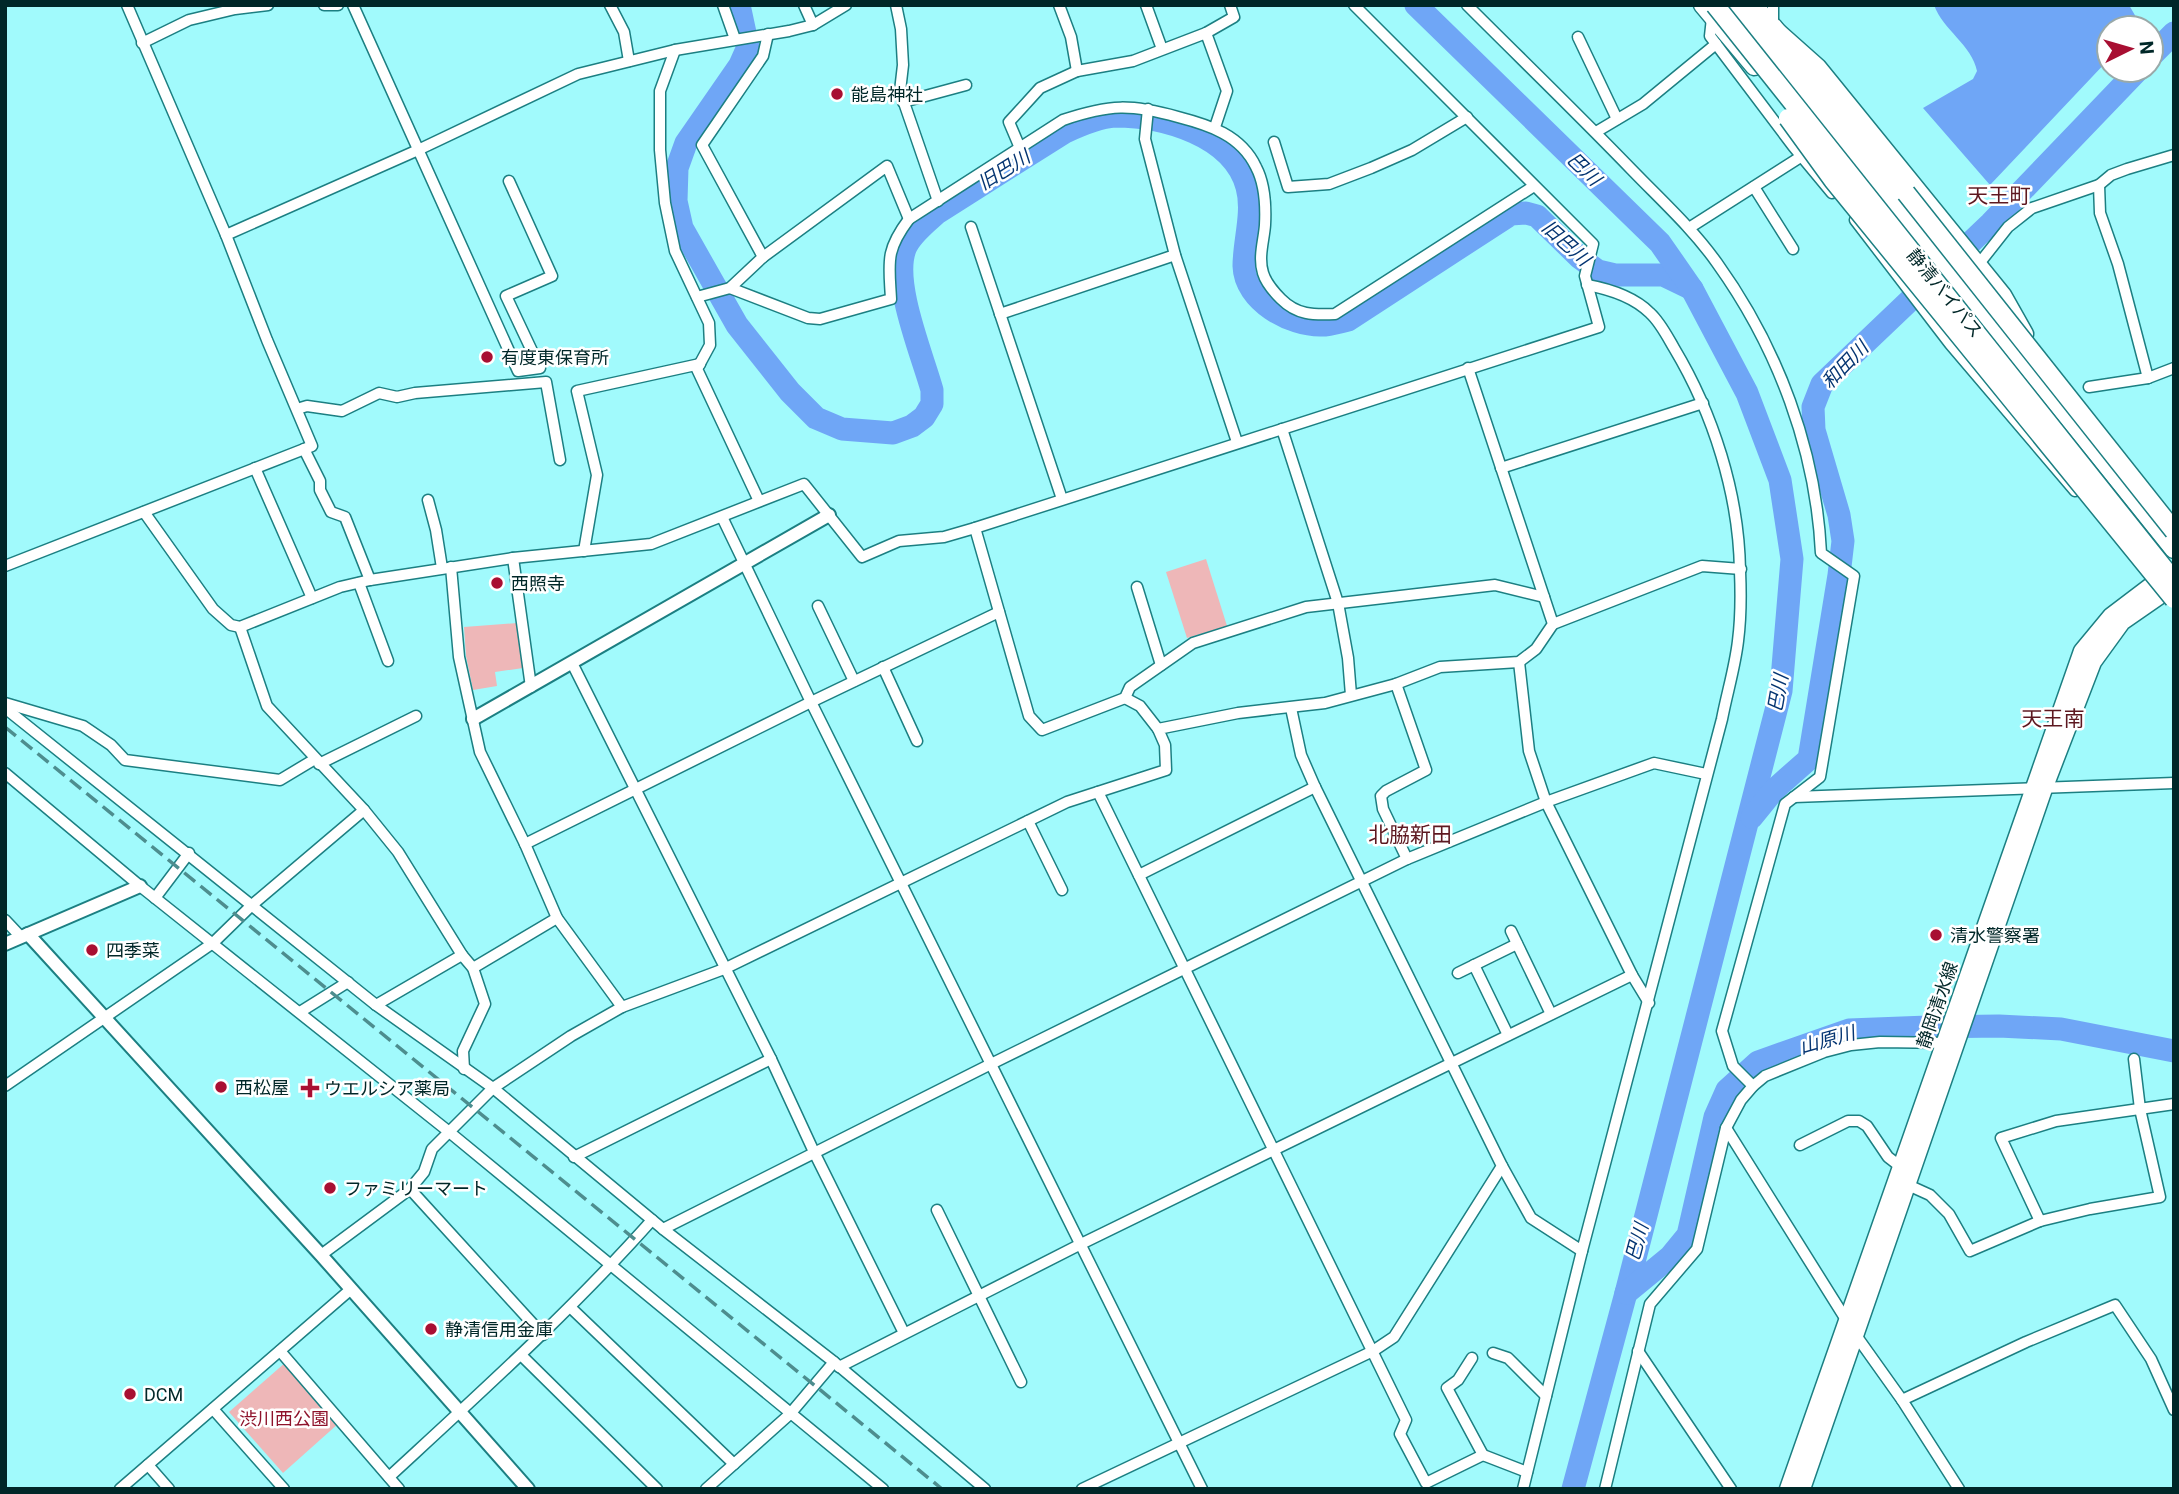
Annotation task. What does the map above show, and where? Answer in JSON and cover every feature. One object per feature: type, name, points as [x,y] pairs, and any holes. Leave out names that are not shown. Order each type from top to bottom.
[{"type":"highway","name":"静清バイパス","points":[[1737,5],[2172,571]]},
{"type":"highway","name":"静清バイパス","points":[[1710,9],[2172,571]]},
{"type":"highway","points":[[1773,27],[2174,531]]},
{"type":"highway","points":[[1780,98],[1788,118],[1833,180],[2174,599]]},
{"type":"main road","points":[[1755,5],[1773,27],[1818,67],[2003,295],[2058,391],[2174,540]]},
{"type":"main road","points":[[1710,9],[1780,98],[2172,571]]},
{"type":"main road","name":"静岡清水線","points":[[1788,1489],[1908,1185],[1951,1043],[2082,651],[2111,616],[2172,571]]},
{"type":"main road","name":"静岡清水線","points":[[1802,1489],[1901,1167],[1951,1043]]},
{"type":"street","points":[[5,566],[312,446],[226,234],[127,5]]},
{"type":"street","points":[[142,43],[190,20],[235,9],[268,5]]},
{"type":"street","points":[[324,5],[338,5]]},
{"type":"street","points":[[353,5],[518,371],[540,368],[506,296],[552,276],[509,181]]},
{"type":"street","points":[[610,5],[624,32],[629,61]]},
{"type":"street","points":[[723,5],[738,39]]},
{"type":"street","points":[[804,5],[813,25]]},
{"type":"street","points":[[226,234],[418,150],[578,74],[675,50],[813,25],[846,5]]},
{"type":"street","points":[[895,5],[901,29],[903,65],[900,91],[938,201]]},
{"type":"street","points":[[1059,5],[1071,37],[1077,71]]},
{"type":"street","points":[[1146,5],[1162,49]]},
{"type":"street","points":[[1020,148],[1009,122],[1040,88],[1077,71],[1133,61],[1206,33],[1234,17],[1230,5]]},
{"type":"street","points":[[144,512],[213,609],[230,625],[240,627],[312,598],[370,580],[513,558],[651,544],[804,484],[862,557],[899,541],[944,537],[975,528],[1599,327],[1586,281],[1592,244],[1354,5]]},
{"type":"street","points":[[1467,5],[1689,228],[1717,263],[1752,318],[1790,401],[1809,462],[1819,514],[1821,554],[1854,576],[1820,777],[1785,804],[1722,1031],[1733,1066],[1753,1086]]},
{"type":"street","points":[[1773,5],[1773,27]]},
{"type":"street","points":[[1710,9],[1710,36],[1950,344],[2127,552],[2172,571]]},
{"type":"street","points":[[1206,33],[1227,91],[1215,127]]},
{"type":"street","points":[[764,257],[702,145],[763,56],[768,34]]},
{"type":"street","points":[[1577,37],[1617,119]]},
{"type":"street","points":[[1595,132],[1643,104],[1716,44]]},
{"type":"street","points":[[675,50],[660,91],[660,150],[666,203],[675,251],[709,323],[710,345],[697,369],[759,502]]},
{"type":"street","points":[[903,102],[966,85]]},
{"type":"street","points":[[730,288],[808,318],[820,319],[891,299],[889,255],[896,236],[909,219],[1063,120],[1112,107],[1148,109],[1215,127],[1232,138],[1256,167],[1263,188],[1265,206],[1262,271],[1269,286],[1296,312],[1313,315],[1335,314],[1534,186]]},
{"type":"street","points":[[1148,109],[1145,139],[1175,255],[1237,442]]},
{"type":"street","points":[[1274,142],[1288,187],[1329,184],[1412,150],[1466,117]]},
{"type":"street","points":[[1978,265],[2008,227],[2032,208],[2099,185],[2111,175],[2174,155]]},
{"type":"street","points":[[1689,228],[1802,156]]},
{"type":"street","points":[[697,297],[730,288],[764,257],[887,166],[909,219]]},
{"type":"street","points":[[2099,185],[2100,213],[2118,264],[2148,378]]},
{"type":"street","points":[[1754,187],[1793,249]]},
{"type":"street","points":[[971,227],[1062,499]]},
{"type":"street","points":[[1000,314],[1175,255]]},
{"type":"street","points":[[1523,1489],[1582,1251],[1722,719],[1738,641],[1741,569],[1735,515],[1723,461],[1703,403],[1686,367],[1651,313],[1635,301],[1586,281]]},
{"type":"street","points":[[584,551],[597,475],[577,391],[700,364]]},
{"type":"street","points":[[2089,387],[2148,378],[2174,368]]},
{"type":"street","points":[[1468,369],[1553,624]]},
{"type":"street","points":[[297,410],[307,406],[342,411],[379,393],[397,397],[415,393],[546,382],[560,460]]},
{"type":"street","points":[[1501,468],[1703,403]]},
{"type":"street","points":[[1282,429],[1338,603],[1348,658],[1351,695]]},
{"type":"street","points":[[304,449],[320,481],[320,490],[331,512],[345,517],[370,580]]},
{"type":"street","points":[[255,468],[312,598]]},
{"type":"street","points":[[428,500],[446,567],[459,657],[480,752],[525,844],[557,918],[622,1007]]},
{"type":"street","points":[[473,719],[829,516]]},
{"type":"street","points":[[722,517],[811,702],[1202,1489]]},
{"type":"street","points":[[975,528],[1029,716],[1042,730],[1125,698],[1130,687],[1193,643],[1306,607],[1495,585],[1544,597]]},
{"type":"street","points":[[513,558],[531,687]]},
{"type":"street","points":[[1158,729],[1238,713],[1291,708],[1351,695],[1396,684],[1440,667],[1519,662],[1536,649],[1553,624],[1702,566],[1741,569]]},
{"type":"street","points":[[359,583],[388,661]]},
{"type":"street","points":[[1137,587],[1161,665]]},
{"type":"street","points":[[818,606],[854,681]]},
{"type":"street","points":[[525,844],[999,612]]},
{"type":"street","points":[[240,627],[267,706],[364,810],[398,852],[472,968],[485,1004],[463,1051],[464,1069]]},
{"type":"street","points":[[1519,662],[1529,751],[1546,802],[1632,975],[1649,1003]]},
{"type":"street","points":[[572,663],[771,1059],[904,1334]]},
{"type":"street","points":[[883,667],[918,741]]},
{"type":"street","points":[[1396,684],[1426,770],[1381,796],[1383,809],[1406,859]]},
{"type":"street","points":[[321,1255],[410,1189],[425,1172],[432,1149],[493,1088],[570,1036],[622,1007],[724,969],[1067,802],[1166,770],[1165,745],[1158,729],[1140,706],[1125,698]]},
{"type":"street","points":[[5,706],[83,726],[111,745],[125,760],[280,780],[416,716]]},
{"type":"street","points":[[5,706],[376,1005],[493,1088],[663,1229],[836,1364],[985,1489]]},
{"type":"street","points":[[1291,708],[1301,755],[1315,787],[1502,1166],[1531,1218],[1582,1251]]},
{"type":"street","points":[[663,1229],[991,1063],[1406,859],[1546,802],[1654,763],[1706,774]]},
{"type":"street","points":[[5,773],[140,886],[448,1131],[883,1489]]},
{"type":"street","points":[[1794,797],[2174,783]]},
{"type":"street","points":[[1139,875],[1315,787]]},
{"type":"street","points":[[1098,792],[1406,1420],[1401,1434],[1426,1483],[1483,1455]]},
{"type":"street","points":[[5,1086],[213,943],[252,905],[364,810]]},
{"type":"street","points":[[1028,821],[1062,890]]},
{"type":"street","points":[[155,898],[189,853]]},
{"type":"street","points":[[5,944],[140,886]]},
{"type":"street","points":[[472,968],[557,918]]},
{"type":"street","points":[[5,920],[105,1018],[321,1255],[528,1489]]},
{"type":"street","points":[[1511,931],[1552,1014]]},
{"type":"street","points":[[1458,973],[1517,944]]},
{"type":"street","points":[[376,1005],[462,955]]},
{"type":"street","points":[[1475,965],[1508,1035]]},
{"type":"street","points":[[706,1489],[790,1414],[836,1364],[904,1334],[1081,1244],[1632,975]]},
{"type":"street","points":[[300,1013],[348,982]]},
{"type":"street","points":[[1605,1489],[1650,1304],[1698,1249],[1726,1128],[1741,1100],[1765,1076],[1786,1066],[1850,1045],[1880,1042],[1951,1043]]},
{"type":"street","points":[[574,1157],[771,1059]]},
{"type":"street","points":[[1908,1185],[1930,1195],[1949,1214],[1970,1251],[2040,1221],[2160,1197],[2140,1109],[2134,1059]]},
{"type":"street","points":[[2040,1221],[2001,1138],[2056,1121],[2174,1104]]},
{"type":"street","points":[[1800,1145],[1849,1121],[1859,1121],[1867,1126],[1888,1157],[1901,1167]]},
{"type":"street","points":[[1726,1128],[1851,1328],[1902,1400],[1959,1489]]},
{"type":"street","points":[[1082,1489],[1373,1351],[1394,1337],[1502,1166]]},
{"type":"street","points":[[410,1189],[543,1335]]},
{"type":"street","points":[[937,1210],[1021,1382]]},
{"type":"street","points":[[389,1477],[543,1335],[652,1220]]},
{"type":"street","points":[[120,1489],[350,1290]]},
{"type":"street","points":[[1902,1400],[2026,1342],[2116,1305],[2151,1359],[2174,1410]]},
{"type":"street","points":[[570,1307],[734,1464]]},
{"type":"street","points":[[1638,1350],[1731,1489]]},
{"type":"street","points":[[280,1351],[400,1489]]},
{"type":"street","points":[[1493,1353],[1508,1358],[1546,1396]]},
{"type":"street","points":[[521,1355],[657,1489]]},
{"type":"street","points":[[1472,1359],[1458,1380],[1447,1388],[1483,1455],[1527,1472]]},
{"type":"street","points":[[213,1409],[284,1489]]},
{"type":"street","points":[[148,1465],[169,1489]]},
{"type":"green space","points":[[1206,559],[1227,626],[1187,638],[1166,572]]},
{"type":"green space","points":[[518,623],[523,668],[495,672],[497,686],[473,690],[466,656],[464,627]]},
{"type":"green space","name":"渋川西公園","points":[[286,1362],[339,1423],[283,1473],[229,1412]]},
{"type":"water","points":[[1934,5],[2129,5],[2134,14],[2095,14],[2095,74],[1990,185],[1923,108],[1973,79],[1977,71],[1964,45],[1938,14]]},
{"type":"waterway","name":"旧巴川","points":[[739,5],[748,47],[740,65],[686,143],[677,168],[676,201],[682,228],[737,325],[790,392],[816,418],[842,429],[893,433],[912,426],[924,417],[932,404],[932,390],[910,319],[902,280],[905,249],[914,234],[937,213],[1065,132],[1089,122],[1115,116],[1174,125],[1194,132],[1227,154],[1239,169],[1249,197],[1244,256],[1246,279],[1252,290],[1271,309],[1296,321],[1322,325],[1348,320],[1511,214],[1526,213],[1537,216],[1580,258],[1598,271],[1615,275],[1663,275],[1692,289]]},
{"type":"waterway","name":"巴川","points":[[1416,5],[1660,243],[1692,289],[1747,393],[1780,480],[1792,559],[1781,691],[1573,1489]]},
{"type":"waterway","name":"和田川","points":[[2165,42],[2174,33]]},
{"type":"waterway","name":"和田川","points":[[1752,817],[1774,790],[1809,759],[1839,575],[1843,541],[1839,515],[1814,430],[1813,407],[1822,384],[1991,223],[2125,84]]},
{"type":"waterway","name":"山原川","points":[[1626,1293],[1670,1257],[1688,1235],[1715,1117],[1727,1090],[1758,1062],[1849,1030],[1928,1027],[2061,1029],[2174,1051]]},
{"type":"railway","points":[[5,727],[942,1489]]},
{"type":"place","name":"能島神社","points":[[837,94]]},
{"type":"place","name":"有度東保育所","points":[[487,357]]},
{"type":"place","name":"西照寺","points":[[497,583]]},
{"type":"place","name":"清水警察署","points":[[1936,935]]},
{"type":"place","name":"四季菜","points":[[92,950]]},
{"type":"place","name":"西松屋","points":[[221,1087]]},
{"type":"place","name":"ウエルシア薬局","points":[[310,1088]]},
{"type":"place","name":"ファミリーマート","points":[[330,1188]]},
{"type":"place","name":"静清信用金庫","points":[[431,1329]]},
{"type":"place","name":"DCM","points":[[130,1394]]},
{"type":"district","name":"天王町","points":[[1999,196]]},
{"type":"district","name":"天王南","points":[[2053,719]]},
{"type":"district","name":"北脇新田","points":[[1410,835]]}]
